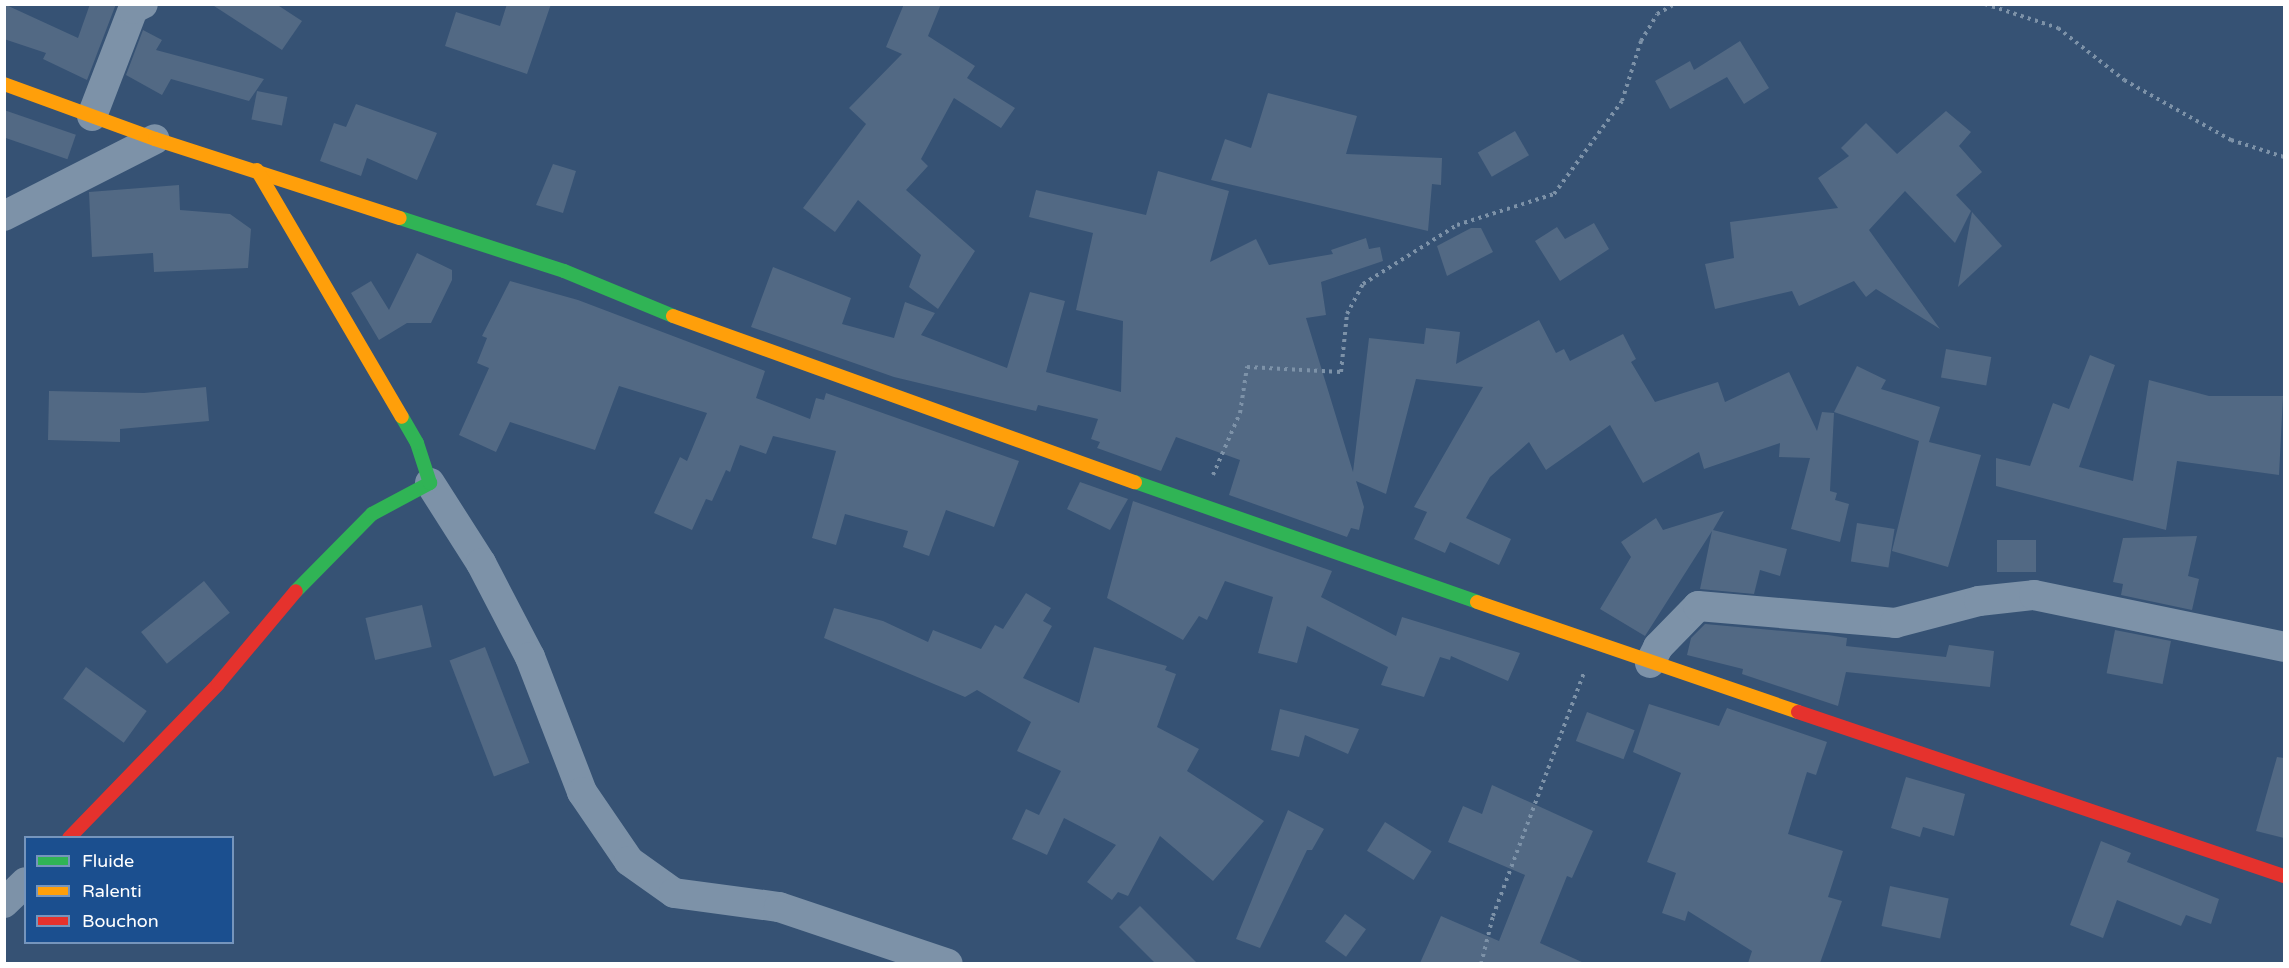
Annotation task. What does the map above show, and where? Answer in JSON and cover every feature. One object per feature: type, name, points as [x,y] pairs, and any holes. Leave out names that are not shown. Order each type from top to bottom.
[{"type":"street","points":[[92,116],[133,9],[143,4]]},
{"type":"street","points":[[4,84],[155,139],[257,170],[564,271],[733,340],[1595,644],[2284,876]]},
{"type":"street","points":[[4,216],[155,139]]},
{"type":"street","points":[[257,170],[417,443],[430,483],[481,563],[530,657],[582,792],[629,861],[674,893],[779,907],[948,963]]},
{"type":"street","points":[[70,836],[218,684],[323,559],[372,514],[430,483]]},
{"type":"street","points":[[1650,663],[1658,647],[1698,606],[1895,623],[1978,601],[2034,595],[2284,646]]},
{"type":"street","points":[[4,903],[24,884]]},
{"type":"path","points":[[1201,505],[1240,413],[1247,367],[1341,372],[1347,314],[1363,284],[1457,225],[1554,194],[1622,101],[1641,41],[1657,14],[1675,4]]},
{"type":"path","points":[[1985,4],[2058,28],[2124,80],[2231,140],[2284,157]]},
{"type":"path","points":[[1481,963],[1492,916],[1595,644]]},
{"type":"building","points":[[4,4],[78,38],[90,4],[116,4],[87,80],[43,59],[46,53],[4,39]]},
{"type":"building","points":[[211,4],[276,4],[302,21],[282,50]]},
{"type":"building","points":[[507,4],[551,4],[527,74],[445,46],[456,12],[500,26]]},
{"type":"building","points":[[904,4],[941,4],[928,36],[975,66],[967,78],[1015,108],[1001,128],[954,98],[921,159],[928,166],[906,190],[975,251],[938,309],[909,287],[921,255],[858,200],[835,232],[803,208],[866,124],[849,108],[902,54],[886,47]]},
{"type":"building","points":[[143,30],[162,40],[156,50],[264,79],[249,101],[171,79],[162,95],[126,75]]},
{"type":"building","points":[[1740,41],[1769,88],[1744,104],[1727,77],[1670,109],[1655,81],[1690,61],[1694,70]]},
{"type":"building","points":[[257,91],[287,97],[282,125],[251,119]]},
{"type":"building","points":[[1268,93],[1357,116],[1346,154],[1442,158],[1441,185],[1432,184],[1428,231],[1211,180],[1225,139],[1251,148]]},
{"type":"building","points":[[356,104],[437,133],[417,180],[367,158],[361,176],[320,161],[334,123],[346,127]]},
{"type":"building","points":[[4,110],[76,135],[67,159],[4,137]]},
{"type":"building","points":[[1946,111],[1971,132],[1959,146],[1982,172],[1956,195],[1971,211],[1955,243],[1905,191],[1869,230],[1940,329],[1876,289],[1866,297],[1854,281],[1799,306],[1792,291],[1715,309],[1705,264],[1734,258],[1730,222],[1838,208],[1818,178],[1849,156],[1841,148],[1866,123],[1897,154]]},
{"type":"building","points":[[1515,131],[1529,155],[1492,177],[1478,152]]},
{"type":"building","points":[[553,164],[576,171],[563,213],[536,205]]},
{"type":"building","points":[[1158,171],[1229,191],[1210,262],[1256,239],[1269,265],[1333,254],[1331,250],[1366,238],[1369,249],[1380,247],[1383,261],[1321,282],[1326,315],[1306,318],[1353,472],[1369,338],[1424,344],[1426,328],[1460,332],[1456,364],[1539,320],[1556,353],[1564,349],[1570,361],[1623,334],[1636,359],[1631,362],[1655,402],[1718,382],[1725,402],[1789,372],[1817,431],[1822,412],[1834,413],[1830,491],[1837,493],[1835,500],[1849,504],[1840,542],[1791,529],[1810,458],[1779,457],[1780,443],[1704,469],[1699,452],[1643,483],[1610,425],[1546,470],[1529,442],[1490,477],[1466,518],[1511,539],[1499,565],[1450,542],[1445,553],[1414,539],[1427,512],[1414,507],[1483,387],[1416,379],[1386,494],[1356,481],[1364,507],[1359,530],[1351,528],[1347,537],[1229,495],[1240,460],[1176,437],[1161,471],[1097,448],[1100,442],[1091,439],[1098,419],[1038,405],[1036,411],[894,377],[751,327],[773,267],[851,298],[842,324],[894,338],[905,302],[935,313],[921,335],[1007,368],[1030,292],[1065,301],[1046,372],[1121,392],[1123,321],[1076,310],[1093,233],[1029,217],[1036,190],[1146,215]]},
{"type":"building","points":[[179,185],[180,210],[230,214],[251,229],[248,268],[154,272],[153,253],[92,257],[89,192]]},
{"type":"building","points":[[1972,212],[2002,246],[1958,287]]},
{"type":"building","points":[[1594,223],[1609,249],[1560,281],[1535,241],[1557,227],[1565,239]]},
{"type":"building","points":[[1471,228],[1481,228],[1493,252],[1447,276],[1437,246]]},
{"type":"building","points":[[417,253],[452,270],[452,280],[431,323],[407,323],[379,340],[351,293],[371,281],[389,310]]},
{"type":"building","points":[[510,281],[578,300],[765,371],[756,398],[810,419],[816,398],[824,400],[826,393],[1019,461],[994,527],[946,510],[929,556],[903,547],[908,531],[845,514],[836,545],[812,538],[836,451],[773,436],[766,454],[740,445],[730,472],[726,470],[712,501],[706,499],[692,530],[654,513],[680,457],[687,461],[707,413],[619,386],[595,450],[510,422],[496,452],[459,435],[489,368],[477,363],[487,338],[482,336]]},
{"type":"building","points":[[1946,349],[1991,357],[1986,386],[1941,378]]},
{"type":"building","points":[[2090,355],[2115,365],[2079,467],[2133,481],[2149,380],[2209,396],[2283,396],[2279,475],[2177,461],[2166,530],[1996,486],[1996,458],[2030,466],[2053,403],[2069,409]]},
{"type":"building","points":[[1857,366],[1886,380],[1881,389],[1940,407],[1929,442],[1981,455],[1948,567],[1892,551],[1919,441],[1834,412]]},
{"type":"building","points":[[206,387],[209,421],[120,429],[120,442],[48,440],[49,391],[144,393]]},
{"type":"building","points":[[1080,482],[1128,499],[1110,530],[1067,509]]},
{"type":"building","points":[[1133,501],[1332,571],[1321,597],[1396,636],[1402,617],[1520,653],[1508,681],[1451,656],[1450,660],[1440,657],[1424,697],[1381,685],[1388,667],[1307,626],[1297,663],[1258,653],[1273,597],[1225,581],[1207,620],[1199,616],[1183,640],[1107,598]]},
{"type":"building","points":[[1724,511],[1713,530],[1787,549],[1780,576],[1760,570],[1754,594],[1700,589],[1712,531],[1645,636],[1600,609],[1631,557],[1621,542],[1656,518],[1663,530]]},
{"type":"building","points":[[1857,523],[1895,529],[1888,567],[1851,562]]},
{"type":"building","points":[[2197,536],[2188,576],[2199,579],[2192,610],[2121,595],[2123,584],[2113,582],[2123,538]]},
{"type":"building","points":[[1997,540],[2036,540],[2036,572],[1997,572]]},
{"type":"building","points":[[204,581],[230,613],[167,664],[141,632]]},
{"type":"building","points":[[1026,593],[1051,608],[1043,621],[1052,626],[1023,678],[1079,703],[1094,647],[1167,666],[1165,670],[1176,674],[1157,727],[1199,749],[1187,771],[1264,821],[1213,881],[1160,836],[1128,896],[1118,892],[1112,900],[1087,882],[1116,845],[1064,818],[1047,855],[1012,839],[1026,809],[1039,815],[1061,771],[1017,751],[1031,722],[977,690],[965,697],[824,638],[834,608],[883,621],[928,642],[933,630],[981,649],[995,625],[1003,629]]},
{"type":"building","points":[[422,605],[432,647],[375,660],[365,618]]},
{"type":"building","points":[[1705,624],[1828,635],[1847,638],[1846,646],[1946,657],[1949,645],[1994,651],[1990,687],[1846,672],[1838,706],[1742,674],[1743,669],[1687,655],[1691,638]]},
{"type":"building","points":[[2115,630],[2171,641],[2163,684],[2107,673]]},
{"type":"building","points":[[485,647],[529,763],[494,776],[450,661]]},
{"type":"building","points":[[86,667],[147,711],[124,743],[63,699]]},
{"type":"building","points":[[1649,704],[1719,726],[1727,708],[1827,742],[1816,775],[1807,772],[1788,834],[1843,851],[1828,897],[1842,901],[1820,963],[1748,963],[1752,951],[1688,911],[1685,921],[1662,913],[1676,873],[1647,862],[1681,773],[1633,752]]},
{"type":"building","points":[[1280,709],[1359,729],[1348,754],[1305,735],[1299,757],[1271,750]]},
{"type":"building","points":[[1587,712],[1635,730],[1624,759],[1576,741]]},
{"type":"building","points":[[2277,757],[2284,758],[2284,838],[2256,831]]},
{"type":"building","points":[[1906,777],[1965,794],[1954,836],[1923,827],[1920,837],[1891,828]]},
{"type":"building","points":[[1492,785],[1593,831],[1572,878],[1567,876],[1540,943],[1584,963],[1420,963],[1441,916],[1499,941],[1525,875],[1448,842],[1463,806],[1482,814]]},
{"type":"building","points":[[1288,810],[1324,829],[1312,850],[1307,850],[1260,948],[1236,939]]},
{"type":"building","points":[[1385,822],[1432,851],[1414,880],[1367,851]]},
{"type":"building","points":[[2101,841],[2131,853],[2127,862],[2219,899],[2211,924],[2186,915],[2181,926],[2117,900],[2103,938],[2070,925]]},
{"type":"building","points":[[1890,886],[1949,898],[1940,939],[1881,926]]},
{"type":"building","points":[[1140,906],[1197,963],[1155,963],[1119,927]]},
{"type":"building","points":[[1345,914],[1366,929],[1346,957],[1325,942]]},
{"type":"traffic: fast","points":[[400,218],[564,271],[673,316]]},
{"type":"traffic: fast","points":[[296,591],[372,514],[430,483],[417,443],[402,417]]},
{"type":"traffic: fast","points":[[1135,482],[1477,602]]},
{"type":"traffic: slow","points":[[4,84],[155,139],[400,218]]},
{"type":"traffic: slow","points":[[257,170],[402,417]]},
{"type":"traffic: slow","points":[[673,316],[1135,482]]},
{"type":"traffic: slow","points":[[1477,602],[1798,712]]},
{"type":"traffic: jam","points":[[71,836],[218,684],[296,591]]},
{"type":"traffic: jam","points":[[1798,712],[2284,876]]}]
